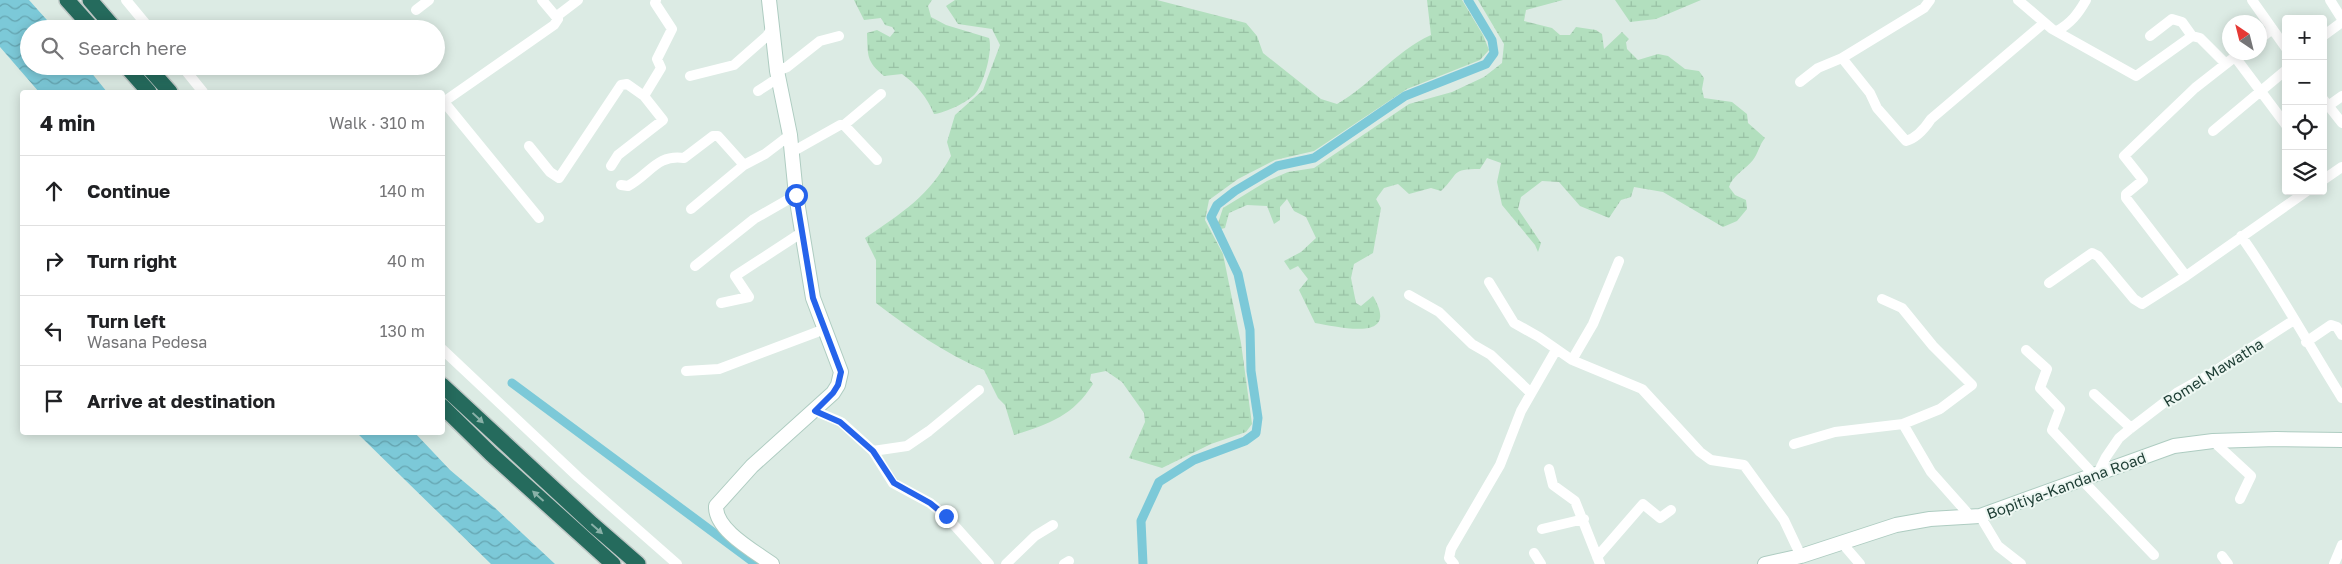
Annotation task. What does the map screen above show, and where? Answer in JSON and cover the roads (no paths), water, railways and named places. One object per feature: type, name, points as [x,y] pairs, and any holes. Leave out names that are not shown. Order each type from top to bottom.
[{"type":"highway","points":[[67,0],[85,20]]},
{"type":"highway","points":[[90,0],[107,20]]},
{"type":"highway","points":[[134,75],[147,90]]},
{"type":"highway","points":[[155,75],[168,90]]},
{"type":"highway","points":[[445,388],[638,564]]},
{"type":"highway","points":[[445,409],[491,454],[614,564]]},
{"type":"street","points":[[126,0],[143,20]]},
{"type":"street","points":[[416,10],[430,0]]},
{"type":"street","points":[[542,0],[557,16]]},
{"type":"street","points":[[445,101],[554,25],[558,19],[557,16],[578,0]]},
{"type":"street","points":[[644,96],[661,68],[658,59],[672,29],[655,3],[656,0]]},
{"type":"street","points":[[769,0],[778,74],[790,135],[801,234],[813,298],[839,366],[841,379],[833,393],[752,466],[716,506],[715,514],[724,527],[772,564]]},
{"type":"street","points":[[1800,82],[1818,68],[1842,58],[1924,8],[1930,0]]},
{"type":"street","points":[[2018,0],[2044,23],[2136,76],[2192,36]]},
{"type":"street","points":[[2057,30],[2068,25],[2086,0]]},
{"type":"street","points":[[2252,0],[2271,30],[2282,43]]},
{"type":"street","points":[[2327,33],[2342,20],[2330,0]]},
{"type":"street","points":[[2150,36],[2172,19],[2182,22],[2192,36],[2200,38],[2226,64]]},
{"type":"street","points":[[1842,58],[1870,93],[1877,108],[1906,141],[1912,140],[1931,119],[2044,23]]},
{"type":"street","points":[[690,76],[734,65],[767,36],[773,26]]},
{"type":"street","points":[[2267,33],[2271,30]]},
{"type":"street","points":[[758,91],[820,41],[839,36]]},
{"type":"street","points":[[2186,276],[2126,198],[2126,194],[2143,180],[2124,156],[2195,88],[2231,60]]},
{"type":"street","points":[[2241,60],[2260,91],[2282,120]]},
{"type":"street","points":[[2213,131],[2282,73]]},
{"type":"street","points":[[189,75],[201,90]]},
{"type":"street","points":[[529,146],[550,172],[559,178],[621,85],[627,84],[644,96],[663,120],[643,138],[618,154],[611,166]]},
{"type":"street","points":[[792,152],[840,125],[844,125],[881,94]]},
{"type":"street","points":[[2327,103],[2342,96]]},
{"type":"street","points":[[445,104],[539,218]]},
{"type":"street","points":[[2327,104],[2342,123]]},
{"type":"street","points":[[844,125],[877,160]]},
{"type":"street","points":[[691,209],[744,165],[765,154],[790,135]]},
{"type":"street","points":[[621,185],[628,186],[638,181],[658,163],[670,156],[684,158],[713,136],[718,136],[744,165]]},
{"type":"street","points":[[2327,177],[2342,167]]},
{"type":"street","points":[[695,266],[754,219],[796,195]]},
{"type":"street","points":[[2048,283],[2092,253],[2098,256],[2134,299],[2142,304],[2186,276],[2301,195]]},
{"type":"street","points":[[721,303],[749,297],[735,276],[801,234]]},
{"type":"street","points":[[2241,236],[2270,276],[2306,342],[2342,398]]},
{"type":"street","points":[[1572,360],[1593,324],[1619,261]]},
{"type":"street","points":[[1489,282],[1514,323],[1539,337],[1572,360],[1642,389],[1700,452],[1711,460],[1744,466],[1784,520],[1801,556]]},
{"type":"street","points":[[1409,295],[1439,312],[1472,344],[1490,355],[1532,393]]},
{"type":"street","points":[[1794,444],[1835,432],[1903,424],[1940,409],[1972,385],[1933,346],[1902,308],[1882,300]]},
{"type":"street","name":"Romel Mawatha","points":[[2091,476],[2119,438],[2131,428],[2178,392],[2212,374],[2294,320]]},
{"type":"street","points":[[2306,342],[2331,325],[2337,326],[2342,335]]},
{"type":"street","points":[[686,371],[719,369],[825,329]]},
{"type":"street","points":[[1454,564],[1449,558],[1451,549],[1500,465],[1521,411],[1556,350]]},
{"type":"street","points":[[2026,350],[2047,369],[2040,388],[2060,409],[2052,430],[2154,554]]},
{"type":"street","points":[[445,352],[578,477],[677,564]]},
{"type":"street","points":[[873,451],[908,446],[929,432],[979,390]]},
{"type":"street","points":[[2094,394],[2131,428]]},
{"type":"street","points":[[815,411],[840,422],[873,451],[894,483],[930,503],[946,516],[990,564]]},
{"type":"street","points":[[1903,424],[1931,472],[1976,517],[1998,546],[2021,564]]},
{"type":"street","name":"Bopitiya-Kandana Road","points":[[1765,564],[1801,556],[1896,525],[1930,519],[1976,517],[2174,446],[2212,441],[2276,438],[2342,440]]},
{"type":"street","points":[[2212,441],[2251,476],[2240,499]]},
{"type":"street","points":[[1549,469],[1553,485],[1575,501],[1584,519],[1599,561]]},
{"type":"street","points":[[1599,561],[1643,504],[1660,518],[1671,510]]},
{"type":"street","points":[[1542,529],[1584,519]]},
{"type":"street","points":[[1006,564],[1035,536],[1053,525]]},
{"type":"street","points":[[1842,543],[1860,564]]},
{"type":"street","points":[[2334,564],[2342,544]]},
{"type":"street","points":[[1534,553],[1541,564]]},
{"type":"water","points":[[0,0],[29,0],[47,20],[20,20],[20,70],[0,47]]},
{"type":"water","points":[[24,75],[93,75],[105,90],[37,90]]},
{"type":"water","points":[[359,435],[417,435],[450,470],[494,507],[555,564],[491,564]]},
{"type":"waterway","points":[[1143,564],[1141,521],[1159,482],[1194,460],[1245,441],[1256,433],[1258,418],[1251,371],[1250,330],[1238,274],[1211,217],[1217,205],[1235,191],[1277,166],[1314,158],[1405,96],[1486,64],[1494,53],[1492,40],[1468,0]]},
{"type":"waterway","points":[[512,383],[756,564]]}]
